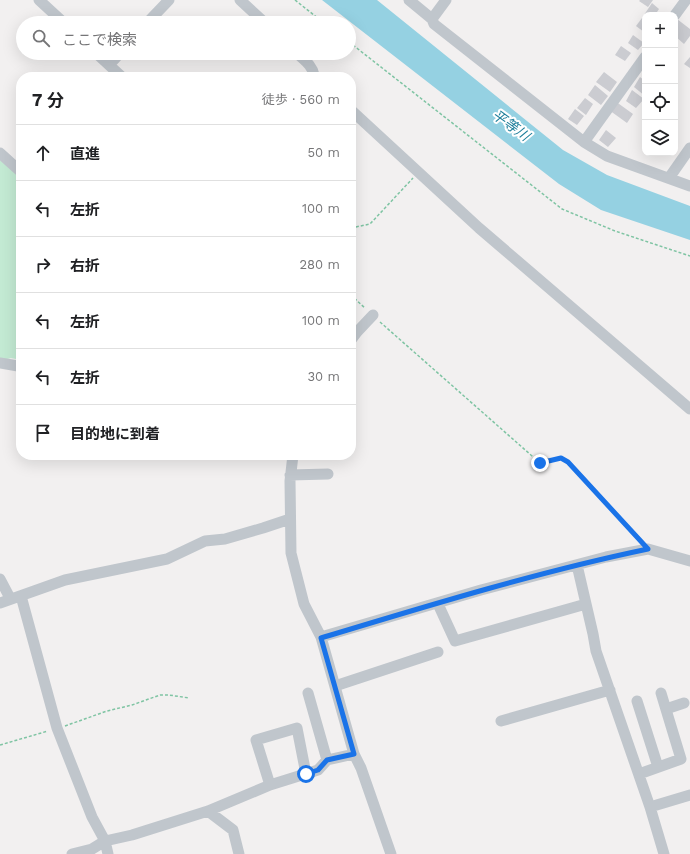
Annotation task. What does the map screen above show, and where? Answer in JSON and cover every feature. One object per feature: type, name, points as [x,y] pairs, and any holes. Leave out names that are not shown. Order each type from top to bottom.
[{"type":"street","points":[[39,0],[56,16]]},
{"type":"street","points":[[154,16],[169,0]]},
{"type":"street","points":[[240,0],[257,16]]},
{"type":"street","points":[[409,0],[433,17]]},
{"type":"street","points":[[446,0],[433,17],[434,24],[584,142],[607,156],[690,186]]},
{"type":"street","points":[[677,12],[686,0]]},
{"type":"street","points":[[104,60],[117,72]]},
{"type":"street","points":[[109,65],[114,60]]},
{"type":"street","points":[[305,60],[313,72]]},
{"type":"street","points":[[584,142],[642,61]]},
{"type":"street","points":[[356,115],[479,228],[690,409]]},
{"type":"street","points":[[669,178],[690,148]]},
{"type":"street","points":[[0,153],[16,167]]},
{"type":"street","points":[[356,333],[373,315]]},
{"type":"street","points":[[0,363],[16,366]]},
{"type":"street","points":[[292,460],[290,475],[290,519],[291,553],[294,565],[304,604],[321,638],[354,754],[361,768],[391,854]]},
{"type":"street","points":[[290,475],[328,474]]},
{"type":"street","points":[[10,599],[65,580],[167,559],[205,541],[225,539],[290,519]]},
{"type":"street","points":[[321,638],[481,590],[577,565],[648,549],[690,561]]},
{"type":"street","points":[[577,565],[596,651],[639,774],[664,854]]},
{"type":"street","points":[[0,578],[10,599],[57,728],[92,817],[105,841],[108,854]]},
{"type":"street","points":[[438,604],[455,641],[586,604]]},
{"type":"street","points":[[335,686],[438,652]]},
{"type":"street","points":[[501,721],[610,690]]},
{"type":"street","points":[[308,693],[327,760]]},
{"type":"street","points":[[639,774],[681,759],[660,693]]},
{"type":"street","points":[[637,701],[658,767]]},
{"type":"street","points":[[666,709],[684,703]]},
{"type":"street","points":[[270,785],[256,740],[297,728],[306,774]]},
{"type":"street","points":[[72,854],[92,849],[105,841],[132,835],[208,811],[270,785],[318,770],[327,760],[354,754]]},
{"type":"street","points":[[650,807],[690,795]]},
{"type":"street","points":[[208,811],[232,830],[239,854]]},
{"type":"path","points":[[295,0],[315,16]]},
{"type":"path","points":[[356,47],[562,209],[615,231],[690,256]]},
{"type":"path","points":[[356,227],[370,224],[418,172]]},
{"type":"path","points":[[356,300],[540,463],[561,458],[568,462],[648,549]]},
{"type":"path","points":[[0,745],[160,695],[189,698]]},
{"type":"green space","points":[[0,160],[16,174],[16,359],[11,358],[0,361]]},
{"type":"water","name":"平等川","points":[[322,0],[377,0],[563,150],[607,175],[690,206],[690,240],[601,210],[559,184],[356,26],[356,16],[343,16]]},
{"type":"building","points":[[653,0],[648,7],[639,1]]},
{"type":"building","points":[[652,3],[659,9],[657,12],[646,12]]},
{"type":"building","points":[[642,18],[642,30],[636,26]]},
{"type":"building","points":[[678,20],[690,29],[690,36],[684,44],[678,39]]},
{"type":"building","points":[[633,35],[642,42],[642,45],[638,50],[628,43]]},
{"type":"building","points":[[621,46],[631,53],[625,61],[615,55]]},
{"type":"building","points":[[690,57],[690,68],[684,64]]},
{"type":"building","points":[[604,72],[617,82],[610,92],[596,82]]},
{"type":"building","points":[[640,77],[642,79],[642,94],[634,87]]},
{"type":"building","points":[[595,85],[608,96],[601,105],[588,95]]},
{"type":"building","points":[[632,90],[642,98],[642,101],[636,108],[626,101]]},
{"type":"building","points":[[585,98],[593,104],[586,115],[577,108]]},
{"type":"building","points":[[615,101],[633,114],[627,123],[609,110]]},
{"type":"building","points":[[575,109],[584,116],[577,125],[568,119]]},
{"type":"building","points":[[606,130],[616,138],[608,147],[599,140]]},
{"type":"route","points":[[306,774],[318,770],[327,760],[354,754],[321,638],[492,588],[577,565],[648,549],[568,462],[561,458],[540,463]]}]
